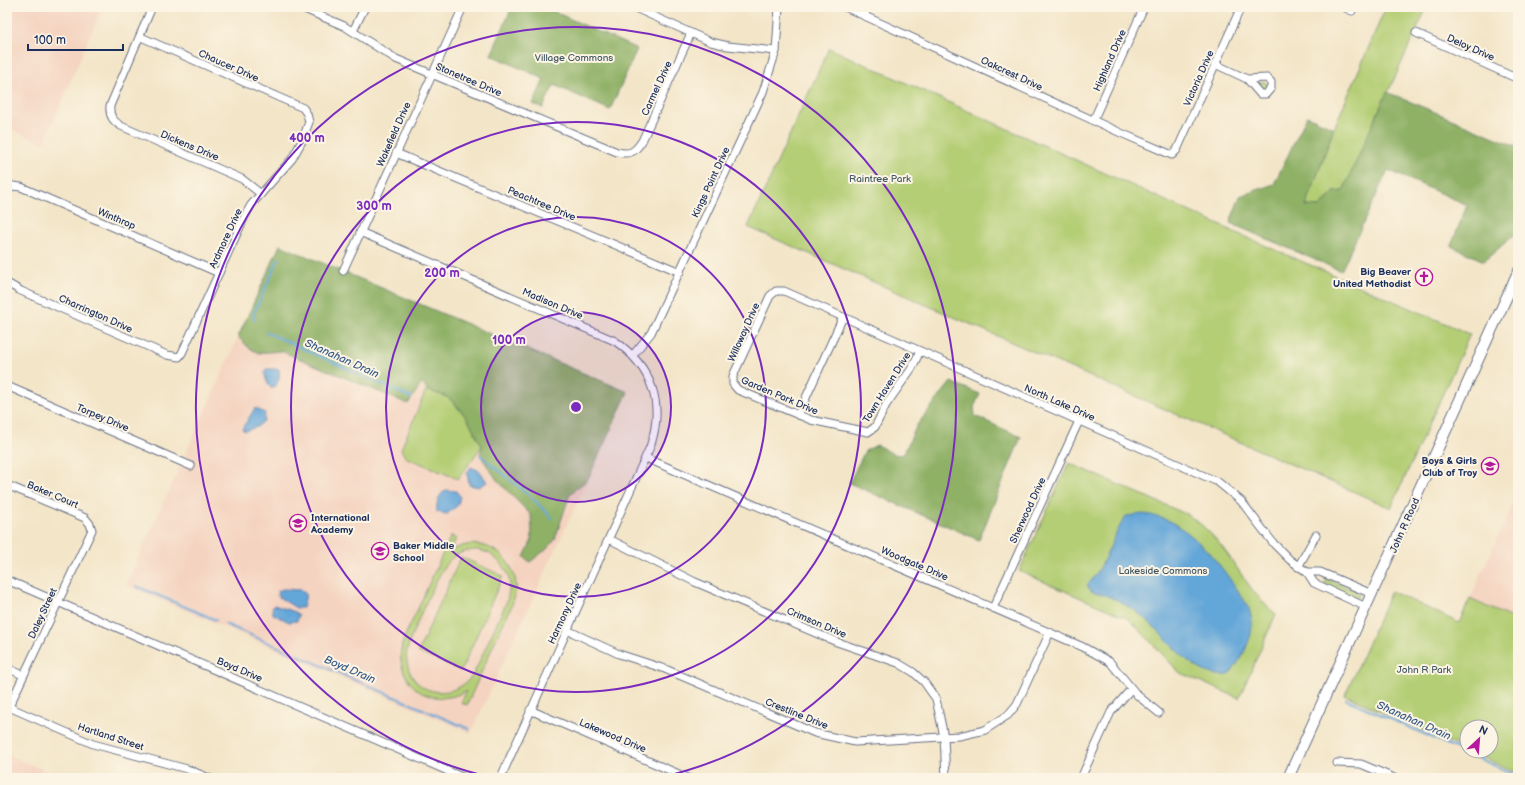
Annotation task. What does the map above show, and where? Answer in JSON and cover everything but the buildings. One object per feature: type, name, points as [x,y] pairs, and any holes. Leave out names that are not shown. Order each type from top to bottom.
[{"type":"main road","name":"John R Road","points":[[1288,778],[1518,272]]},
{"type":"street","points":[[141,37],[152,7]]},
{"type":"street","name":"Stonetree Drive","points":[[300,7],[353,31],[390,56],[432,74],[617,152],[630,154],[636,150]]},
{"type":"street","points":[[353,31],[365,7]]},
{"type":"street","name":"Wakefield Drive","points":[[342,270],[463,7]]},
{"type":"street","points":[[633,7],[711,42],[728,46],[776,52]]},
{"type":"street","name":"Kings Point Drive","points":[[634,355],[649,336],[763,92],[776,52],[779,7]]},
{"type":"street","name":"Oakcrest Drive","points":[[845,7],[1093,121],[1172,155]]},
{"type":"street","points":[[864,16],[868,7]]},
{"type":"street","name":"Highland Drive","points":[[1093,121],[1144,7]]},
{"type":"street","name":"Victoria Drive","points":[[1172,155],[1177,150],[1241,7]]},
{"type":"street","points":[[1343,7],[1352,11]]},
{"type":"street","name":"Carmel Drive","points":[[636,150],[642,141],[691,33]]},
{"type":"street","name":"Deloy Drive","points":[[1416,33],[1518,79]]},
{"type":"street","name":"Chaucer Drive","points":[[141,37],[298,105],[307,114]]},
{"type":"street","name":"Dickens Drive","points":[[141,37],[110,106],[111,117],[121,126],[242,179],[261,194]]},
{"type":"street","points":[[1215,64],[1247,79]]},
{"type":"street","name":"Ardmore Drive","points":[[179,357],[245,216],[261,194],[285,168],[298,150],[308,128],[309,122],[307,114]]},
{"type":"street","name":"Peachtree Drive","points":[[396,153],[680,272]]},
{"type":"street","name":"Winthrop","points":[[7,190],[13,186],[21,187],[219,273]]},
{"type":"street","name":"Madison Drive","points":[[360,232],[603,335],[616,341],[634,355],[643,367],[649,380],[657,410],[654,435],[646,458]]},
{"type":"street","name":"Charrington Drive","points":[[7,283],[21,291],[167,355],[179,357]]},
{"type":"street","name":"North Lake Drive","points":[[776,291],[784,291],[1218,482],[1241,501],[1274,544],[1298,567],[1307,572],[1314,583],[1366,607]]},
{"type":"street","name":"Willoway Drive","points":[[733,384],[733,376],[770,296],[776,291]]},
{"type":"street","points":[[798,415],[843,317]]},
{"type":"street","name":"Town Haven Drive","points":[[868,432],[875,427],[886,405],[912,368],[920,351]]},
{"type":"street","name":"Garden Park Drive","points":[[733,384],[738,390],[798,415],[819,422],[868,432]]},
{"type":"street","name":"Torpey Drive","points":[[7,386],[191,466]]},
{"type":"street","name":"Sherwood Drive","points":[[993,608],[1079,421]]},
{"type":"street","name":"Harmony Drive","points":[[499,778],[646,458]]},
{"type":"street","name":"Woodgate Drive","points":[[646,458],[1050,632],[1105,658],[1148,706],[1160,712]]},
{"type":"street","name":"Baker Court","points":[[7,485],[79,515],[90,524]]},
{"type":"street","name":"Daley Street","points":[[8,709],[91,534],[90,524]]},
{"type":"street","points":[[1298,567],[1316,535]]},
{"type":"street","name":"Crimson Drive","points":[[609,539],[695,582],[837,642],[898,663],[924,682],[936,699],[944,737],[946,778]]},
{"type":"street","name":"North Lake Drive","points":[[1307,572],[1320,572],[1372,594]]},
{"type":"street","name":"Boyd Drive","points":[[7,580],[464,778]]},
{"type":"street","name":"Crestline Drive","points":[[567,630],[619,654],[666,669],[823,736],[855,742],[944,737],[974,734],[985,730],[1008,714],[1018,704],[1050,632]]},
{"type":"street","points":[[7,668],[23,676]]},
{"type":"street","points":[[1082,778],[1106,722],[1118,702],[1132,689]]},
{"type":"street","name":"Hartland Street","points":[[8,709],[93,744],[186,769],[209,778]]},
{"type":"street","name":"Lakewood Drive","points":[[530,710],[688,778]]},
{"type":"street","points":[[1337,763],[1362,764],[1394,778]]},
{"type":"shaded area","points":[[7,7],[102,7],[44,144],[7,127]]},
{"type":"shaded area","points":[[280,245],[628,392],[471,733],[126,585]]},
{"type":"shaded area","points":[[1518,493],[1518,621],[1470,599]]},
{"type":"shaded area","points":[[7,754],[61,778],[7,778]]},
{"type":"green space","name":"Village Commons","points":[[512,7],[544,7],[637,49],[610,110],[554,85],[543,108],[533,104],[544,79],[491,55]]},
{"type":"green space","points":[[1386,7],[1427,7],[1343,191],[1334,192],[1320,207],[1306,206],[1334,128]]},
{"type":"green space","name":"Raintree Park","points":[[829,48],[1250,239],[1470,334],[1391,508],[748,227]]},
{"type":"green space","points":[[1263,81],[1268,86],[1263,91],[1258,86]]},
{"type":"green space","points":[[1387,92],[1518,147],[1518,228],[1512,237],[1484,261],[1451,246],[1467,205],[1388,170],[1341,271],[1230,223],[1240,196],[1274,184],[1307,116],[1334,128],[1306,206],[1320,207],[1334,192],[1343,191]]},
{"type":"green space","points":[[280,245],[628,392],[588,479],[570,494],[555,539],[548,548],[530,562],[524,557],[532,540],[531,515],[497,480],[480,455],[482,446],[472,426],[459,408],[448,398],[430,391],[422,383],[408,404],[281,351],[258,353],[248,347],[238,337]]},
{"type":"green space","points":[[951,382],[980,394],[974,407],[975,416],[1021,437],[979,540],[849,483],[865,451],[877,445],[893,454],[903,455],[917,425]]},
{"type":"green space","points":[[426,390],[448,397],[468,419],[482,446],[458,479],[405,457],[401,449]]},
{"type":"green space","name":"Lakeside Commons","points":[[1069,463],[1186,514],[1200,524],[1213,536],[1253,590],[1276,614],[1239,698],[1180,673],[1129,619],[1019,571]]},
{"type":"green space","points":[[451,536],[456,538],[451,551],[461,546],[472,544],[489,547],[499,553],[511,567],[516,584],[512,606],[467,705],[461,703],[466,691],[455,696],[438,698],[417,690],[409,681],[401,664],[401,651],[405,636]],"holes":[[[478,550],[489,553],[502,564],[508,574],[510,585],[507,601],[475,671],[468,681],[448,691],[437,692],[427,689],[418,683],[411,674],[406,656],[410,640],[426,603],[438,577],[451,559],[458,554],[469,551]]]},
{"type":"green space","points":[[461,557],[503,576],[461,671],[418,652]]},
{"type":"green space","points":[[1328,579],[1358,592],[1359,597],[1355,598],[1327,585],[1324,583]]},
{"type":"green space","name":"John R Park","points":[[1391,591],[1459,623],[1470,599],[1518,621],[1518,773],[1487,759],[1499,759],[1499,719],[1459,719],[1459,746],[1345,695]]},
{"type":"water","points":[[266,369],[279,369],[278,380],[272,389],[266,379]]},
{"type":"water","points":[[255,408],[265,413],[264,421],[257,427],[245,431],[242,429]]},
{"type":"water","points":[[471,467],[480,471],[487,482],[479,487],[469,485],[467,473]]},
{"type":"water","points":[[446,490],[456,491],[460,496],[458,505],[447,514],[437,512],[437,502],[439,497]]},
{"type":"water","points":[[1143,514],[1160,517],[1191,535],[1217,562],[1248,606],[1252,624],[1251,633],[1247,646],[1240,659],[1228,675],[1215,675],[1203,671],[1192,664],[1138,613],[1106,595],[1092,592],[1087,585],[1098,571],[1126,516]]},
{"type":"water","points":[[283,589],[301,590],[306,594],[303,608],[296,608],[277,596],[278,591]]},
{"type":"water","points":[[274,605],[293,611],[299,615],[297,621],[289,622],[273,614],[272,608]]},
{"type":"waterway","name":"Shanahan Drain","points":[[255,320],[253,315],[279,258]]},
{"type":"waterway","name":"Shanahan Drain","points":[[266,332],[412,398]]},
{"type":"waterway","name":"Shanahan Drain","points":[[480,455],[533,499],[552,518]]},
{"type":"waterway","name":"Boyd Drain","points":[[136,586],[216,620]]},
{"type":"waterway","name":"Boyd Drain","points":[[225,624],[469,729]]},
{"type":"waterway","name":"Shanahan Drain","points":[[1346,699],[1518,776]]},
{"type":"place","name":"Big Beaver United Methodist","points":[[1424,277]]},
{"type":"place","name":"Boys & Girls Club of Troy","points":[[1490,466]]},
{"type":"place","name":"International Academy","points":[[298,523]]},
{"type":"place","name":"Baker Middle School","points":[[380,551]]}]
